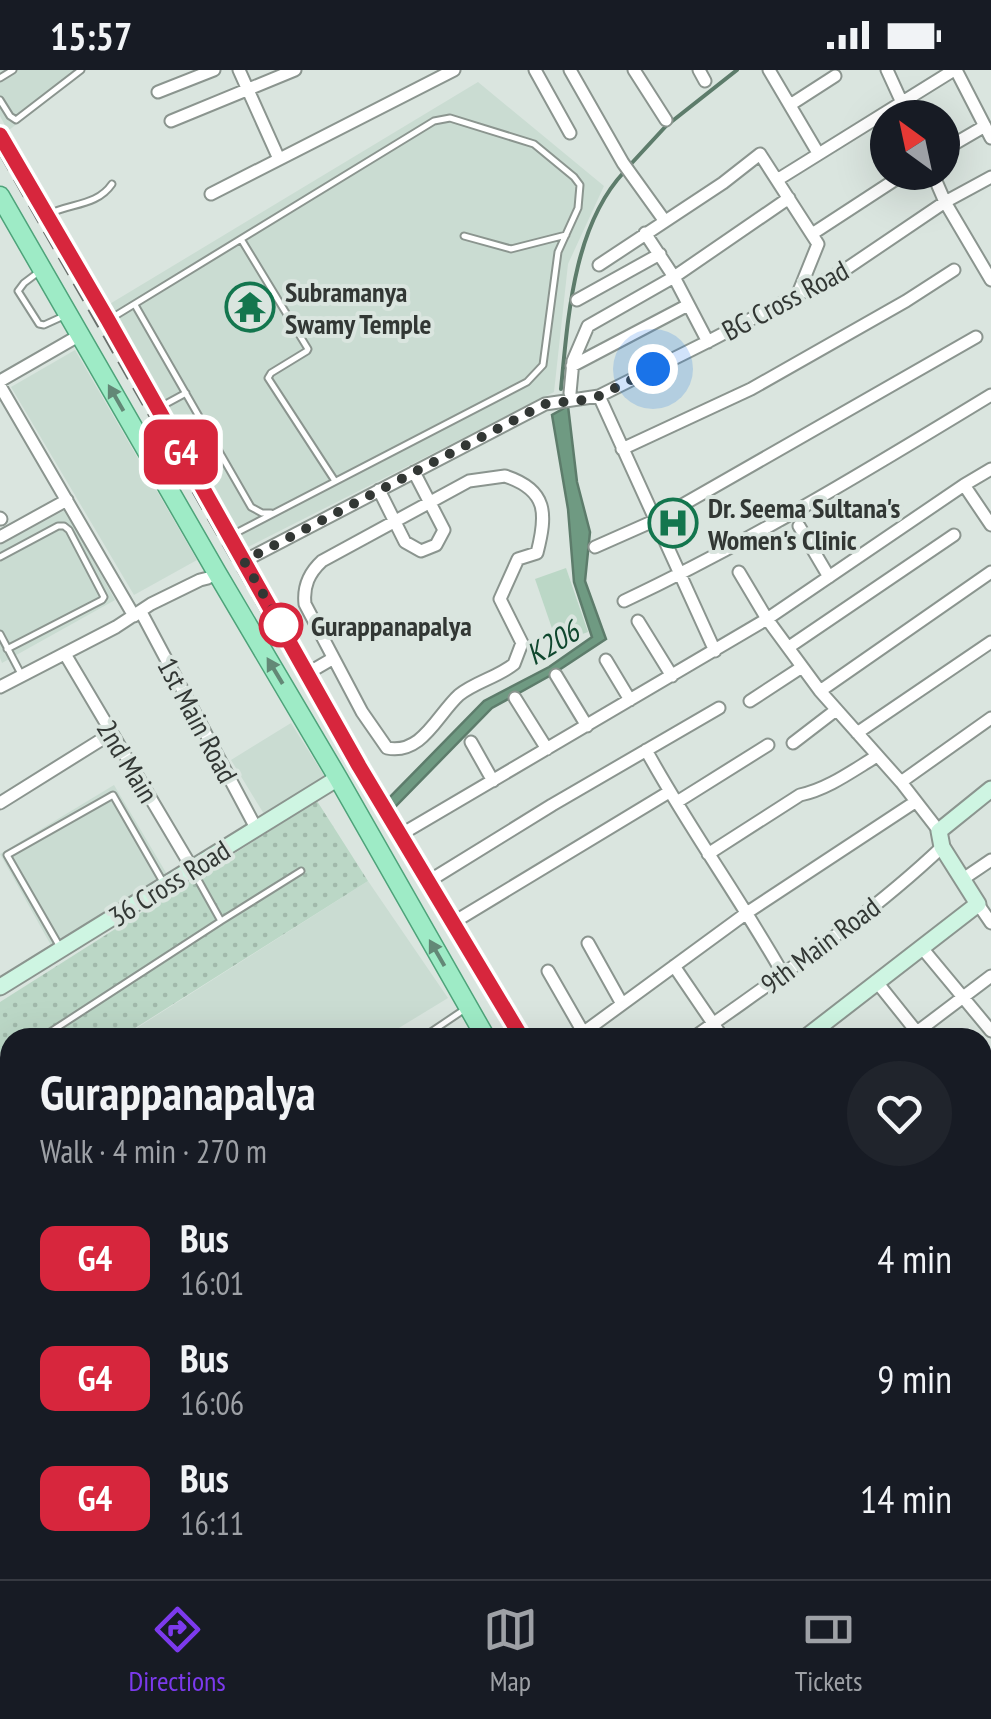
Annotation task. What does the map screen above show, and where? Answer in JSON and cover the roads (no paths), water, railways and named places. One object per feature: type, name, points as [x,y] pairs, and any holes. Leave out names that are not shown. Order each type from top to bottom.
[{"type":"main road","points":[[0,135],[359,766],[516,1028]]},
{"type":"main road","points":[[0,196],[212,576],[338,778],[480,1028]]},
{"type":"street","points":[[158,92],[214,70]]},
{"type":"street","points":[[239,70],[279,160]]},
{"type":"street","points":[[172,121],[295,70]]},
{"type":"street","points":[[211,194],[454,70]]},
{"type":"street","points":[[535,70],[570,133]]},
{"type":"street","points":[[570,70],[623,163],[664,220]]},
{"type":"street","points":[[634,70],[666,120]]},
{"type":"street","points":[[769,70],[818,153]]},
{"type":"street","points":[[888,70],[901,100]]},
{"type":"street","points":[[905,100],[955,70],[988,132],[960,144]]},
{"type":"street","points":[[790,105],[835,76]]},
{"type":"street","points":[[776,180],[870,121]]},
{"type":"street","points":[[599,264],[760,154],[818,244],[797,296]]},
{"type":"street","name":"BG Cross Road","points":[[244,561],[545,404],[599,396],[708,342],[843,271],[945,202],[991,177]]},
{"type":"street","points":[[812,234],[879,190]]},
{"type":"street","points":[[940,190],[991,280]]},
{"type":"street","points":[[564,399],[588,326],[674,277],[789,198]]},
{"type":"street","points":[[645,233],[674,277],[708,342]]},
{"type":"street","points":[[577,300],[660,254]]},
{"type":"street","points":[[622,449],[751,389],[954,270]]},
{"type":"street","points":[[572,366],[688,305]]},
{"type":"street","points":[[0,384],[80,335]]},
{"type":"street","points":[[595,548],[656,520],[976,337]]},
{"type":"street","name":"1st Main Road","points":[[0,384],[137,614],[256,828]]},
{"type":"street","points":[[599,396],[715,650]]},
{"type":"street","points":[[624,601],[682,574],[849,481],[991,396]]},
{"type":"street","points":[[400,835],[767,619],[964,484],[991,470]]},
{"type":"street","points":[[380,490],[404,542],[421,551],[436,545],[444,530],[414,472]]},
{"type":"street","points":[[505,476],[526,485],[542,507],[545,523],[537,552],[518,559],[500,599],[522,643],[514,664],[460,695],[421,739],[399,750],[384,746],[332,659],[305,604],[305,587],[322,562],[396,521],[469,481],[505,476]]},
{"type":"street","points":[[964,484],[991,525]]},
{"type":"street","points":[[0,536],[67,500]]},
{"type":"street","points":[[799,526],[828,577]]},
{"type":"street","points":[[789,647],[954,534]]},
{"type":"street","points":[[739,572],[802,668],[901,782],[991,922]]},
{"type":"street","points":[[820,691],[991,572]]},
{"type":"street","points":[[0,685],[212,576]]},
{"type":"street","points":[[0,685],[137,614]]},
{"type":"street","points":[[638,621],[672,676]]},
{"type":"street","points":[[857,733],[991,642]]},
{"type":"street","name":"2nd Main","points":[[64,654],[192,868]]},
{"type":"street","points":[[308,674],[332,659]]},
{"type":"street","points":[[606,660],[630,700]]},
{"type":"street","points":[[750,701],[802,668]]},
{"type":"street","points":[[556,674],[587,726]]},
{"type":"street","points":[[515,698],[547,749]]},
{"type":"street","points":[[429,882],[718,708]]},
{"type":"street","points":[[793,743],[836,710]]},
{"type":"street","points":[[901,782],[991,718]]},
{"type":"street","points":[[0,804],[112,734]]},
{"type":"street","points":[[471,742],[493,781]]},
{"type":"street","points":[[454,922],[768,744]]},
{"type":"street","points":[[646,750],[783,974]]},
{"type":"street","points":[[708,854],[800,795],[829,786],[877,756]]},
{"type":"street","name":"36 Cross Road","points":[[0,988],[338,778]]},
{"type":"street","points":[[941,839],[991,790]]},
{"type":"street","points":[[589,1028],[748,912],[915,802]]},
{"type":"street","name":"9th Main Road","points":[[707,1028],[908,879],[941,839]]},
{"type":"street","points":[[963,879],[991,860]]},
{"type":"street","points":[[829,1028],[876,981],[978,904]]},
{"type":"street","points":[[588,943],[622,1004]]},
{"type":"street","points":[[922,948],[989,1028]]},
{"type":"street","points":[[674,966],[717,1028]]},
{"type":"street","points":[[548,971],[576,1028]]},
{"type":"street","points":[[927,1028],[991,976]]},
{"type":"street","points":[[876,981],[913,1028]]},
{"type":"lane","points":[[0,78],[12,70]]},
{"type":"lane","points":[[0,100],[16,120],[81,70]]},
{"type":"lane","points":[[108,320],[434,121],[450,118],[534,144],[580,185],[578,208],[558,252],[543,365],[536,375],[230,537]]},
{"type":"lane","points":[[46,216],[93,201],[112,184]]},
{"type":"lane","points":[[464,236],[511,249],[566,235]]},
{"type":"lane","points":[[241,239],[308,348],[268,378],[335,481]]},
{"type":"lane","points":[[42,269],[20,287],[18,292],[26,306],[39,324],[68,314]]},
{"type":"lane","points":[[135,304],[251,507],[274,512]]},
{"type":"lane","points":[[157,409],[186,393]]},
{"type":"lane","points":[[190,467],[219,451]]},
{"type":"lane","points":[[0,557],[64,526],[104,596],[7,648]]},
{"type":"lane","points":[[0,634],[20,672]]},
{"type":"lane","points":[[61,950],[7,856],[113,794],[165,885]]},
{"type":"lane","points":[[192,868],[221,921]]},
{"type":"lane","points":[[55,1028],[301,871]]},
{"type":"lane","points":[[437,1028],[468,1008]]},
{"type":"waterway","name":"K206","points":[[630,165],[666,126],[737,70]]},
{"type":"waterway","name":"K206","points":[[561,389],[571,304],[584,246],[607,194],[624,172]]},
{"type":"railway","points":[[0,153],[506,1028]]},
{"type":"place","name":"Subramanya Swamy Temple","points":[[250,307]]},
{"type":"place","name":"Dr. Seema Sultana's Women's Clinic","points":[[673,523]]},
{"type":"place","name":"Gurappanapalya","points":[[281,625]]}]
